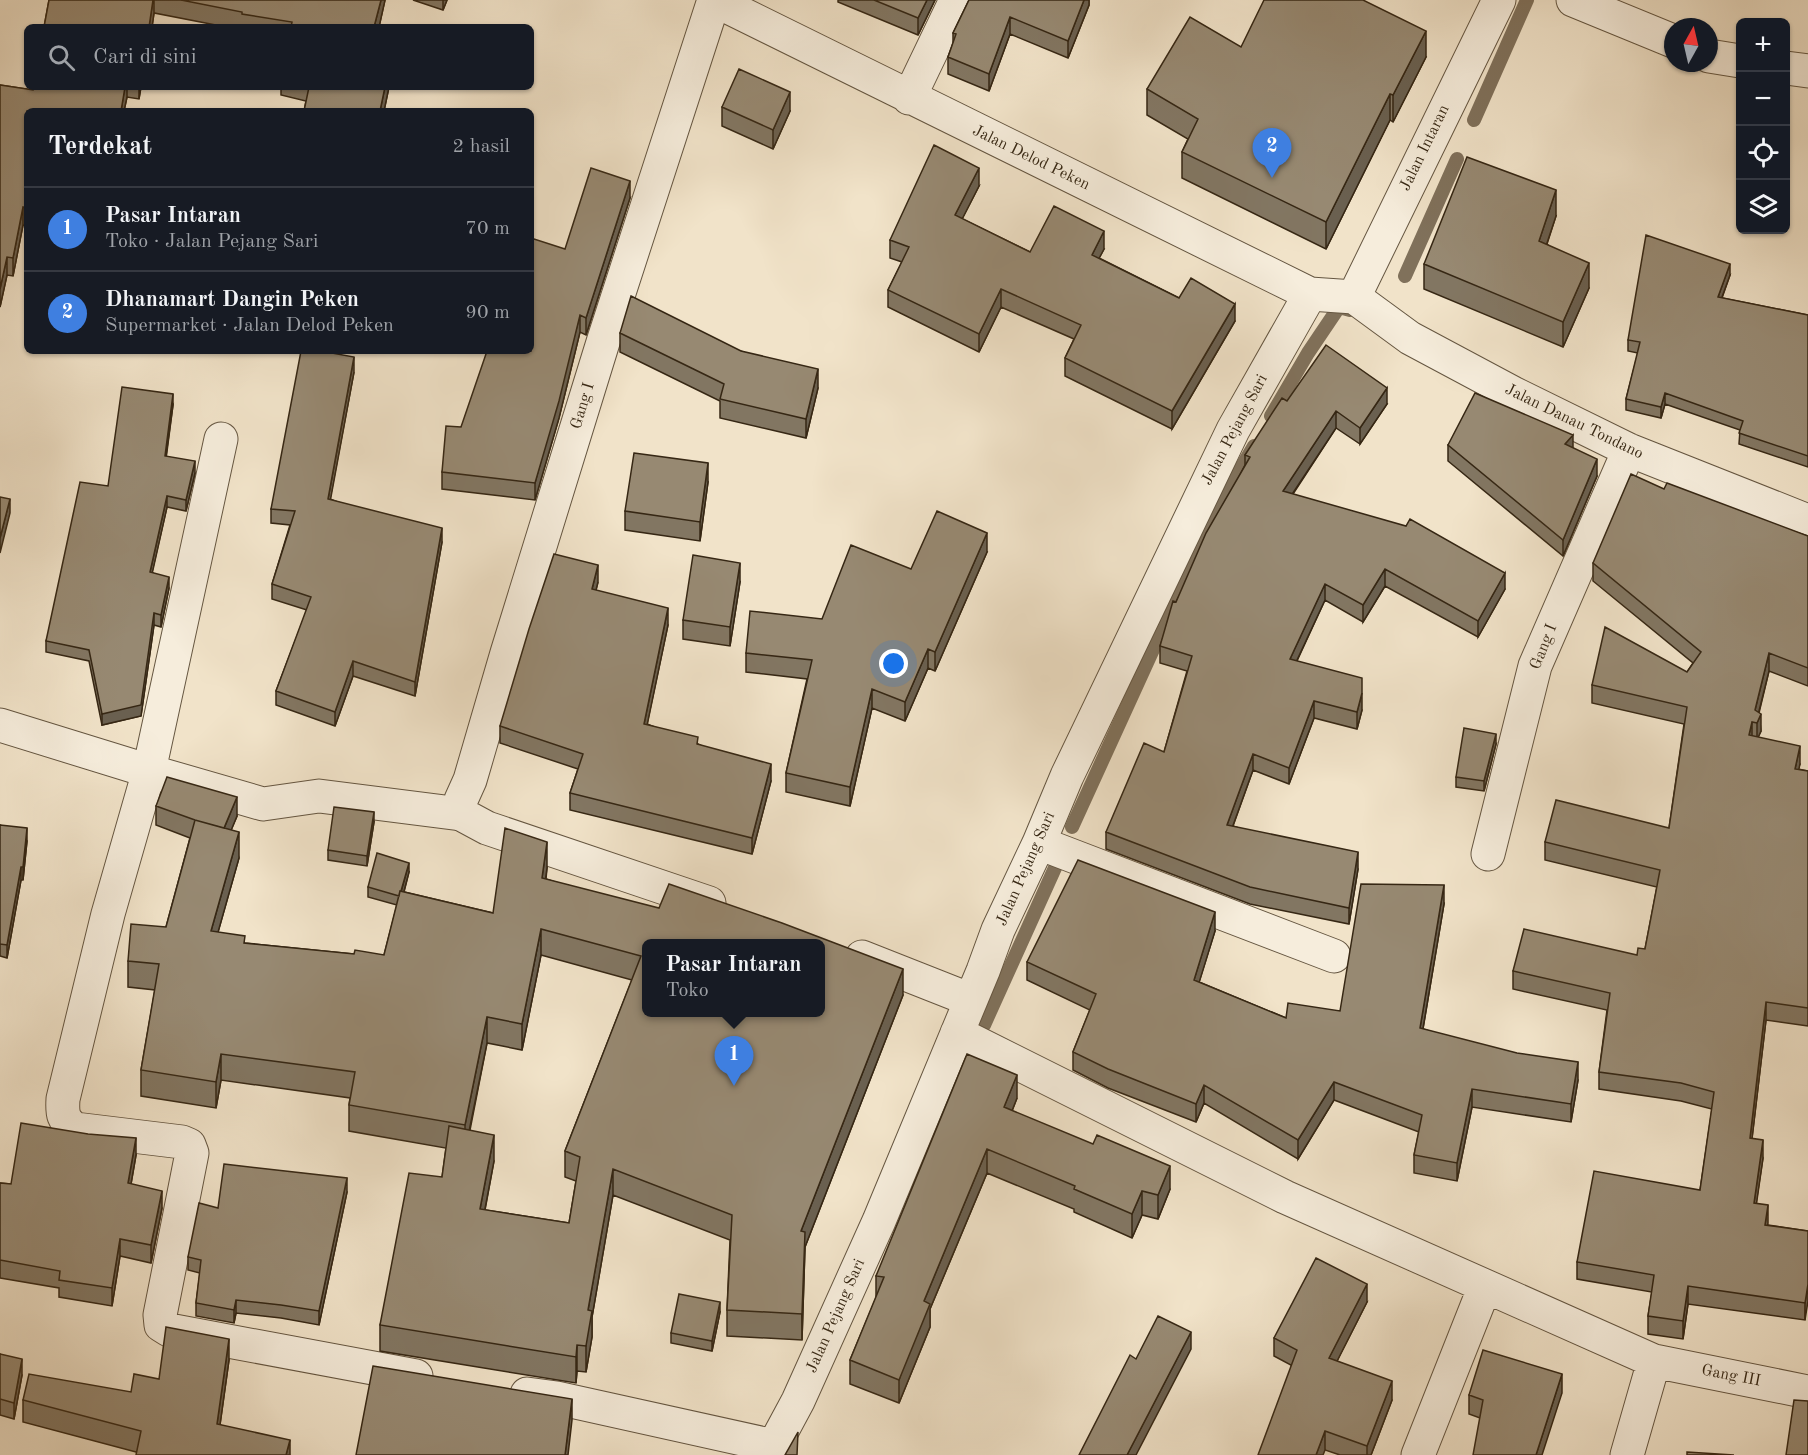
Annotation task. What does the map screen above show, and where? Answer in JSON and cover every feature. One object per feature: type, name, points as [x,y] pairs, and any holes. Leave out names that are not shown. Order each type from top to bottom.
[{"type":"street","name":"Jalan Delod Peken","points":[[714,0],[1310,294],[1353,297]]},
{"type":"street","name":"Gang I","points":[[459,814],[461,800],[470,780],[604,339],[714,0]]},
{"type":"street","points":[[909,98],[957,0]]},
{"type":"street","name":"Jalan Intaran","points":[[1353,297],[1499,0]]},
{"type":"street","points":[[1573,0],[1664,37]]},
{"type":"street","points":[[1718,57],[1736,60]]},
{"type":"street","points":[[1790,69],[1808,71]]},
{"type":"street","name":"Jalan Pejang Sari","points":[[771,1451],[798,1401],[874,1232],[998,930],[1039,843],[1067,776],[1233,429],[1310,294]]},
{"type":"street","name":"Jalan Danau Tondano","points":[[1353,297],[1410,338],[1513,393],[1629,450],[1808,521]]},
{"type":"street","points":[[221,439],[149,771],[108,914],[63,1099],[62,1115],[66,1123],[75,1129],[182,1142],[189,1145],[192,1153],[160,1315],[161,1324],[169,1330],[441,1380]]},
{"type":"street","name":"Gang I","points":[[1488,854],[1535,666],[1629,450]]},
{"type":"street","points":[[0,725],[263,804],[319,796],[459,814],[487,828],[738,914]]},
{"type":"street","points":[[1039,843],[1334,956]]},
{"type":"street","points":[[829,945],[971,1000]]},
{"type":"street","name":"Gang III","points":[[957,1033],[1285,1197],[1654,1361],[1808,1392]]},
{"type":"street","points":[[1418,1455],[1485,1286]]},
{"type":"street","points":[[1627,1455],[1654,1361]]},
{"type":"street","points":[[499,1389],[557,1398],[771,1451]]},
{"type":"building","points":[[49,0],[153,0],[149,24],[45,24]]},
{"type":"building","points":[[181,0],[381,0],[375,24],[292,24],[292,22],[242,14],[242,12]]},
{"type":"building","points":[[874,0],[927,0],[918,18]]},
{"type":"building","points":[[969,0],[1084,0],[1068,41],[1010,17],[989,74],[948,57],[956,34],[953,33]]},
{"type":"building","points":[[1264,0],[1363,0],[1426,31],[1393,95],[1390,94],[1326,222],[1182,152],[1198,119],[1147,89],[1190,17],[1241,47]]},
{"type":"building","points":[[739,69],[790,92],[773,130],[722,107]]},
{"type":"building","points":[[0,85],[24,90],[124,90],[122,108],[24,108],[24,207],[13,258],[7,257],[0,289]]},
{"type":"building","points":[[308,90],[384,90],[381,108],[305,108]]},
{"type":"building","points":[[934,145],[979,168],[955,215],[1030,252],[1054,206],[1104,231],[1092,255],[1179,298],[1191,278],[1235,304],[1172,411],[1065,358],[1081,325],[1001,289],[979,334],[888,290],[909,247],[890,240]]},
{"type":"building","points":[[1467,157],[1556,190],[1539,241],[1589,263],[1563,322],[1424,264]]},
{"type":"building","points":[[591,168],[630,181],[586,318],[580,315],[559,401],[535,483],[442,472],[446,426],[461,427],[486,354],[534,354],[534,239],[565,249]]},
{"type":"building","points":[[1646,235],[1730,264],[1718,297],[1808,315],[1808,456],[1739,433],[1743,421],[1665,393],[1661,407],[1626,399],[1640,342],[1628,340]]},
{"type":"building","points":[[631,296],[741,351],[818,369],[806,419],[720,399],[724,384],[620,333]]},
{"type":"building","points":[[1326,345],[1387,388],[1360,428],[1336,411],[1283,491],[1406,526],[1410,519],[1505,573],[1478,621],[1385,569],[1363,605],[1325,584],[1290,659],[1362,678],[1362,693],[1357,712],[1314,701],[1289,768],[1253,754],[1227,825],[1358,852],[1349,908],[1250,887],[1106,832],[1144,743],[1164,752],[1192,656],[1160,646],[1173,601],[1176,602],[1206,533],[1250,457],[1245,455],[1282,398],[1287,401]]},
{"type":"building","points":[[300,354],[338,354],[354,357],[328,499],[442,528],[415,682],[353,661],[335,712],[276,691],[311,597],[272,584],[295,511],[271,509]]},
{"type":"building","points":[[122,387],[173,394],[165,456],[195,461],[186,500],[167,496],[150,572],[169,577],[161,615],[154,613],[141,705],[102,714],[89,650],[46,641],[80,482],[108,486]]},
{"type":"building","points":[[1475,393],[1573,435],[1565,444],[1597,459],[1563,540],[1448,445]]},
{"type":"building","points":[[634,453],[708,463],[700,522],[625,511]]},
{"type":"building","points":[[1631,474],[1664,489],[1667,483],[1808,536],[1808,668],[1769,653],[1755,710],[1761,714],[1757,723],[1752,722],[1749,735],[1800,746],[1795,769],[1808,771],[1808,1008],[1766,1002],[1750,1138],[1763,1140],[1754,1203],[1768,1205],[1765,1225],[1808,1231],[1808,1284],[1805,1303],[1688,1286],[1683,1321],[1648,1316],[1654,1275],[1577,1262],[1594,1171],[1700,1190],[1714,1092],[1681,1083],[1599,1072],[1610,993],[1513,971],[1524,929],[1637,955],[1638,948],[1645,949],[1660,870],[1545,842],[1556,800],[1669,828],[1687,707],[1592,685],[1605,627],[1687,672],[1701,652],[1593,563]]},
{"type":"building","points":[[0,497],[10,499],[0,538]]},
{"type":"building","points":[[937,511],[987,533],[935,652],[928,649],[905,702],[872,689],[850,787],[786,773],[812,660],[746,653],[750,611],[822,619],[851,545],[911,569]]},
{"type":"building","points":[[554,554],[598,565],[592,589],[668,608],[644,724],[698,737],[697,744],[771,764],[752,838],[570,793],[583,754],[500,726]]},
{"type":"building","points":[[693,555],[740,563],[730,627],[683,620]]},
{"type":"building","points":[[1464,728],[1496,734],[1484,781],[1456,777]]},
{"type":"building","points":[[167,777],[237,797],[224,828],[156,806]]},
{"type":"building","points":[[334,807],[374,812],[367,856],[328,850]]},
{"type":"building","points":[[195,820],[239,832],[211,931],[245,936],[244,943],[354,954],[355,950],[384,955],[400,891],[493,913],[505,828],[547,842],[542,878],[659,908],[669,884],[824,939],[642,939],[642,1017],[825,1017],[825,939],[903,969],[801,1231],[805,1232],[802,1314],[727,1310],[732,1215],[613,1169],[588,1310],[592,1311],[586,1346],[577,1345],[576,1357],[380,1325],[409,1173],[442,1177],[449,1126],[494,1135],[480,1209],[569,1223],[580,1157],[565,1151],[641,956],[541,929],[522,1024],[487,1017],[465,1125],[349,1105],[355,1072],[221,1054],[216,1082],[141,1070],[159,964],[128,961],[131,924],[166,927]]},
{"type":"building","points":[[0,825],[27,828],[23,867],[21,867],[7,945],[0,944]]},
{"type":"building","points":[[377,853],[409,863],[399,896],[368,887]]},
{"type":"building","points":[[1078,860],[1215,912],[1194,980],[1286,1018],[1288,1003],[1340,1011],[1361,884],[1444,885],[1420,1028],[1517,1053],[1578,1062],[1571,1104],[1472,1089],[1457,1163],[1414,1155],[1422,1115],[1334,1082],[1298,1140],[1204,1085],[1196,1104],[1108,1069],[1073,1052],[1096,994],[1027,962]]},
{"type":"building","points":[[967,1054],[1017,1075],[1004,1107],[1093,1144],[1097,1135],[1170,1166],[1158,1195],[1142,1191],[1132,1214],[1074,1189],[1075,1186],[987,1149],[924,1301],[930,1304],[899,1380],[850,1360],[884,1277],[876,1276]]},
{"type":"building","points":[[21,1123],[88,1134],[136,1138],[128,1183],[162,1191],[151,1245],[120,1239],[112,1288],[59,1280],[60,1271],[0,1260],[0,1183],[11,1184]]},
{"type":"building","points":[[224,1164],[347,1178],[319,1311],[236,1300],[234,1310],[196,1303],[201,1260],[188,1257],[199,1203],[218,1208]]},
{"type":"building","points":[[1316,1258],[1367,1284],[1329,1358],[1392,1381],[1367,1446],[1325,1431],[1316,1455],[1258,1455],[1297,1350],[1274,1338]]},
{"type":"building","points":[[679,1294],[720,1302],[712,1341],[671,1333]]},
{"type":"building","points":[[1158,1316],[1191,1332],[1127,1455],[1079,1455],[1130,1355],[1136,1359]]},
{"type":"building","points":[[166,1327],[229,1339],[217,1424],[290,1440],[286,1455],[136,1455],[141,1431],[23,1400],[29,1374],[131,1392],[134,1374],[159,1379]]},
{"type":"building","points":[[1483,1350],[1562,1374],[1536,1455],[1473,1455],[1483,1400],[1469,1395]]},
{"type":"building","points":[[0,1354],[22,1359],[14,1403],[0,1399]]},
{"type":"building","points":[[373,1366],[572,1399],[565,1455],[356,1455]]},
{"type":"building","points":[[1794,1400],[1808,1401],[1808,1455],[1786,1455]]},
{"type":"building","points":[[798,1432],[797,1455],[785,1455]]},
{"type":"building","points":[[1687,1452],[1734,1455],[1687,1455]]},
{"type":"waterway","points":[[1474,120],[1527,0]]},
{"type":"waterway","points":[[1405,276],[1457,159]]},
{"type":"waterway","points":[[1271,416],[1308,353],[1339,307],[1350,310]]},
{"type":"waterway","points":[[1072,827],[1219,505],[1254,446]]},
{"type":"waterway","points":[[984,1025],[1059,859]]},
{"type":"waterway","points":[[911,1185],[939,1123]]},
{"type":"place","name":"Dhanamart Dangin Peken","points":[[1272,178]]},
{"type":"place","name":"Pasar Intaran","points":[[734,1086]]}]
